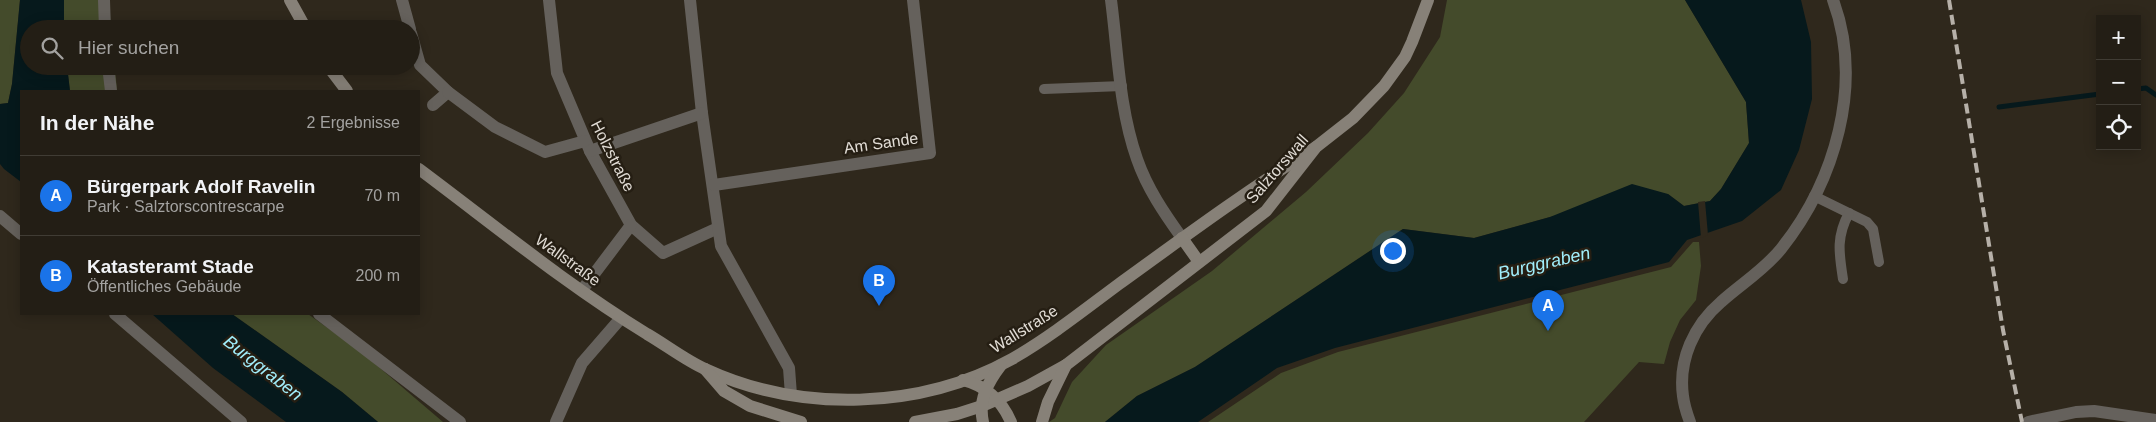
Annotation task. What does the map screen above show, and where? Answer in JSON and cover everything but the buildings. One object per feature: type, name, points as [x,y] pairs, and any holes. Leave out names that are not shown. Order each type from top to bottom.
[{"type":"main road","points":[[290,0],[301,20]]},
{"type":"main road","name":"Salztorswall","points":[[1066,365],[1266,211],[1316,147],[1353,118],[1384,86],[1408,50],[1428,0]]},
{"type":"main road","points":[[335,75],[346,90]]},
{"type":"main road","name":"Wallstraße","points":[[420,170],[621,318],[704,369],[762,389],[791,395],[854,399],[884,398],[933,390],[1002,364],[1050,334],[1257,184],[1316,147]]},
{"type":"main road","points":[[1182,238],[1199,262]]},
{"type":"main road","points":[[984,422],[982,406],[986,390],[1002,364]]},
{"type":"main road","points":[[915,422],[956,414],[982,406],[1028,386],[1066,365]]},
{"type":"main road","points":[[1044,418],[1048,402],[1066,365]]},
{"type":"main road","name":"Wallstraße","points":[[704,369],[724,392],[750,406],[801,422]]},
{"type":"main road","points":[[963,380],[986,390],[997,400],[1011,422]]},
{"type":"street","points":[[104,0],[105,20]]},
{"type":"street","points":[[402,0],[408,20]]},
{"type":"street","name":"Holzstraße","points":[[549,0],[557,73],[587,146],[631,225],[663,253],[718,228]]},
{"type":"street","points":[[690,0],[702,113],[714,185],[721,246],[789,368],[791,395]]},
{"type":"street","name":"Am Sande","points":[[714,185],[930,153],[913,0]]},
{"type":"street","points":[[1111,0],[1125,117],[1137,160],[1162,209],[1182,238]]},
{"type":"street","points":[[1690,422],[1683,397],[1683,371],[1687,351],[1696,332],[1721,302],[1758,272],[1782,249],[1814,196],[1825,173],[1842,124],[1846,87],[1841,21],[1833,0]]},
{"type":"street","points":[[420,65],[448,92],[495,127],[545,152],[587,146],[702,113]]},
{"type":"street","points":[[109,75],[111,90]]},
{"type":"street","points":[[433,105],[448,92]]},
{"type":"street","points":[[0,216],[20,233]]},
{"type":"street","points":[[582,290],[631,225]]},
{"type":"street","points":[[116,315],[241,422]]},
{"type":"street","points":[[320,315],[460,422]]},
{"type":"street","points":[[556,422],[582,363],[621,318]]},
{"type":"street","points":[[2028,422],[2076,412],[2094,411],[2156,420]]},
{"type":"lane","points":[[1044,89],[1122,86]]},
{"type":"lane","points":[[1814,196],[1867,222],[1873,228],[1879,262]]},
{"type":"lane","points":[[1844,278],[1838,247],[1840,235],[1849,213]]},
{"type":"green space","points":[[0,0],[20,0],[12,84],[8,103],[0,104]]},
{"type":"green space","points":[[64,0],[109,0],[110,20],[64,20]]},
{"type":"green space","points":[[1447,0],[1685,0],[1746,102],[1749,143],[1721,189],[1710,201],[1684,206],[1668,194],[1550,217],[1474,238],[1403,229],[1195,367],[1137,396],[1105,422],[1049,422],[1055,418],[1072,382],[1106,345],[1212,271],[1306,192],[1368,133],[1404,93],[1440,37]]},
{"type":"green space","points":[[68,75],[116,75],[117,90],[70,90]]},
{"type":"green space","points":[[1693,242],[1699,242],[1701,266],[1696,300],[1680,320],[1670,342],[1664,364],[1639,362],[1584,422],[1208,422],[1281,373],[1338,352],[1671,267]]},
{"type":"green space","points":[[233,315],[309,315],[360,351],[443,422],[378,422],[342,392]]},
{"type":"water","points":[[20,0],[64,0],[64,20],[20,20],[20,75],[68,75],[70,90],[20,90],[20,181],[0,164],[0,104],[8,103],[12,84]]},
{"type":"water","name":"Burggraben","points":[[1685,0],[1801,0],[1811,42],[1812,99],[1799,150],[1781,190],[1742,221],[1687,240],[1669,262],[1335,348],[1277,368],[1198,422],[1105,422],[1137,396],[1195,367],[1403,229],[1474,238],[1550,217],[1632,184],[1668,194],[1684,206],[1710,201],[1721,189],[1749,143],[1746,102]]},
{"type":"water","name":"Burggraben","points":[[153,315],[233,315],[342,392],[378,422],[286,422],[213,368]]},
{"type":"pier","points":[[1705,201],[1708,235],[1701,238],[1698,202]]},
{"type":"waterway","points":[[2141,89],[2146,88],[2156,95]]},
{"type":"waterway","points":[[1999,107],[2096,95]]},
{"type":"railway","points":[[1949,0],[2003,330],[2022,422]]},
{"type":"place","name":"Katasteramt Stade","points":[[879,306]]},
{"type":"place","name":"Bürgerpark Adolf Ravelin","points":[[1548,331]]}]
